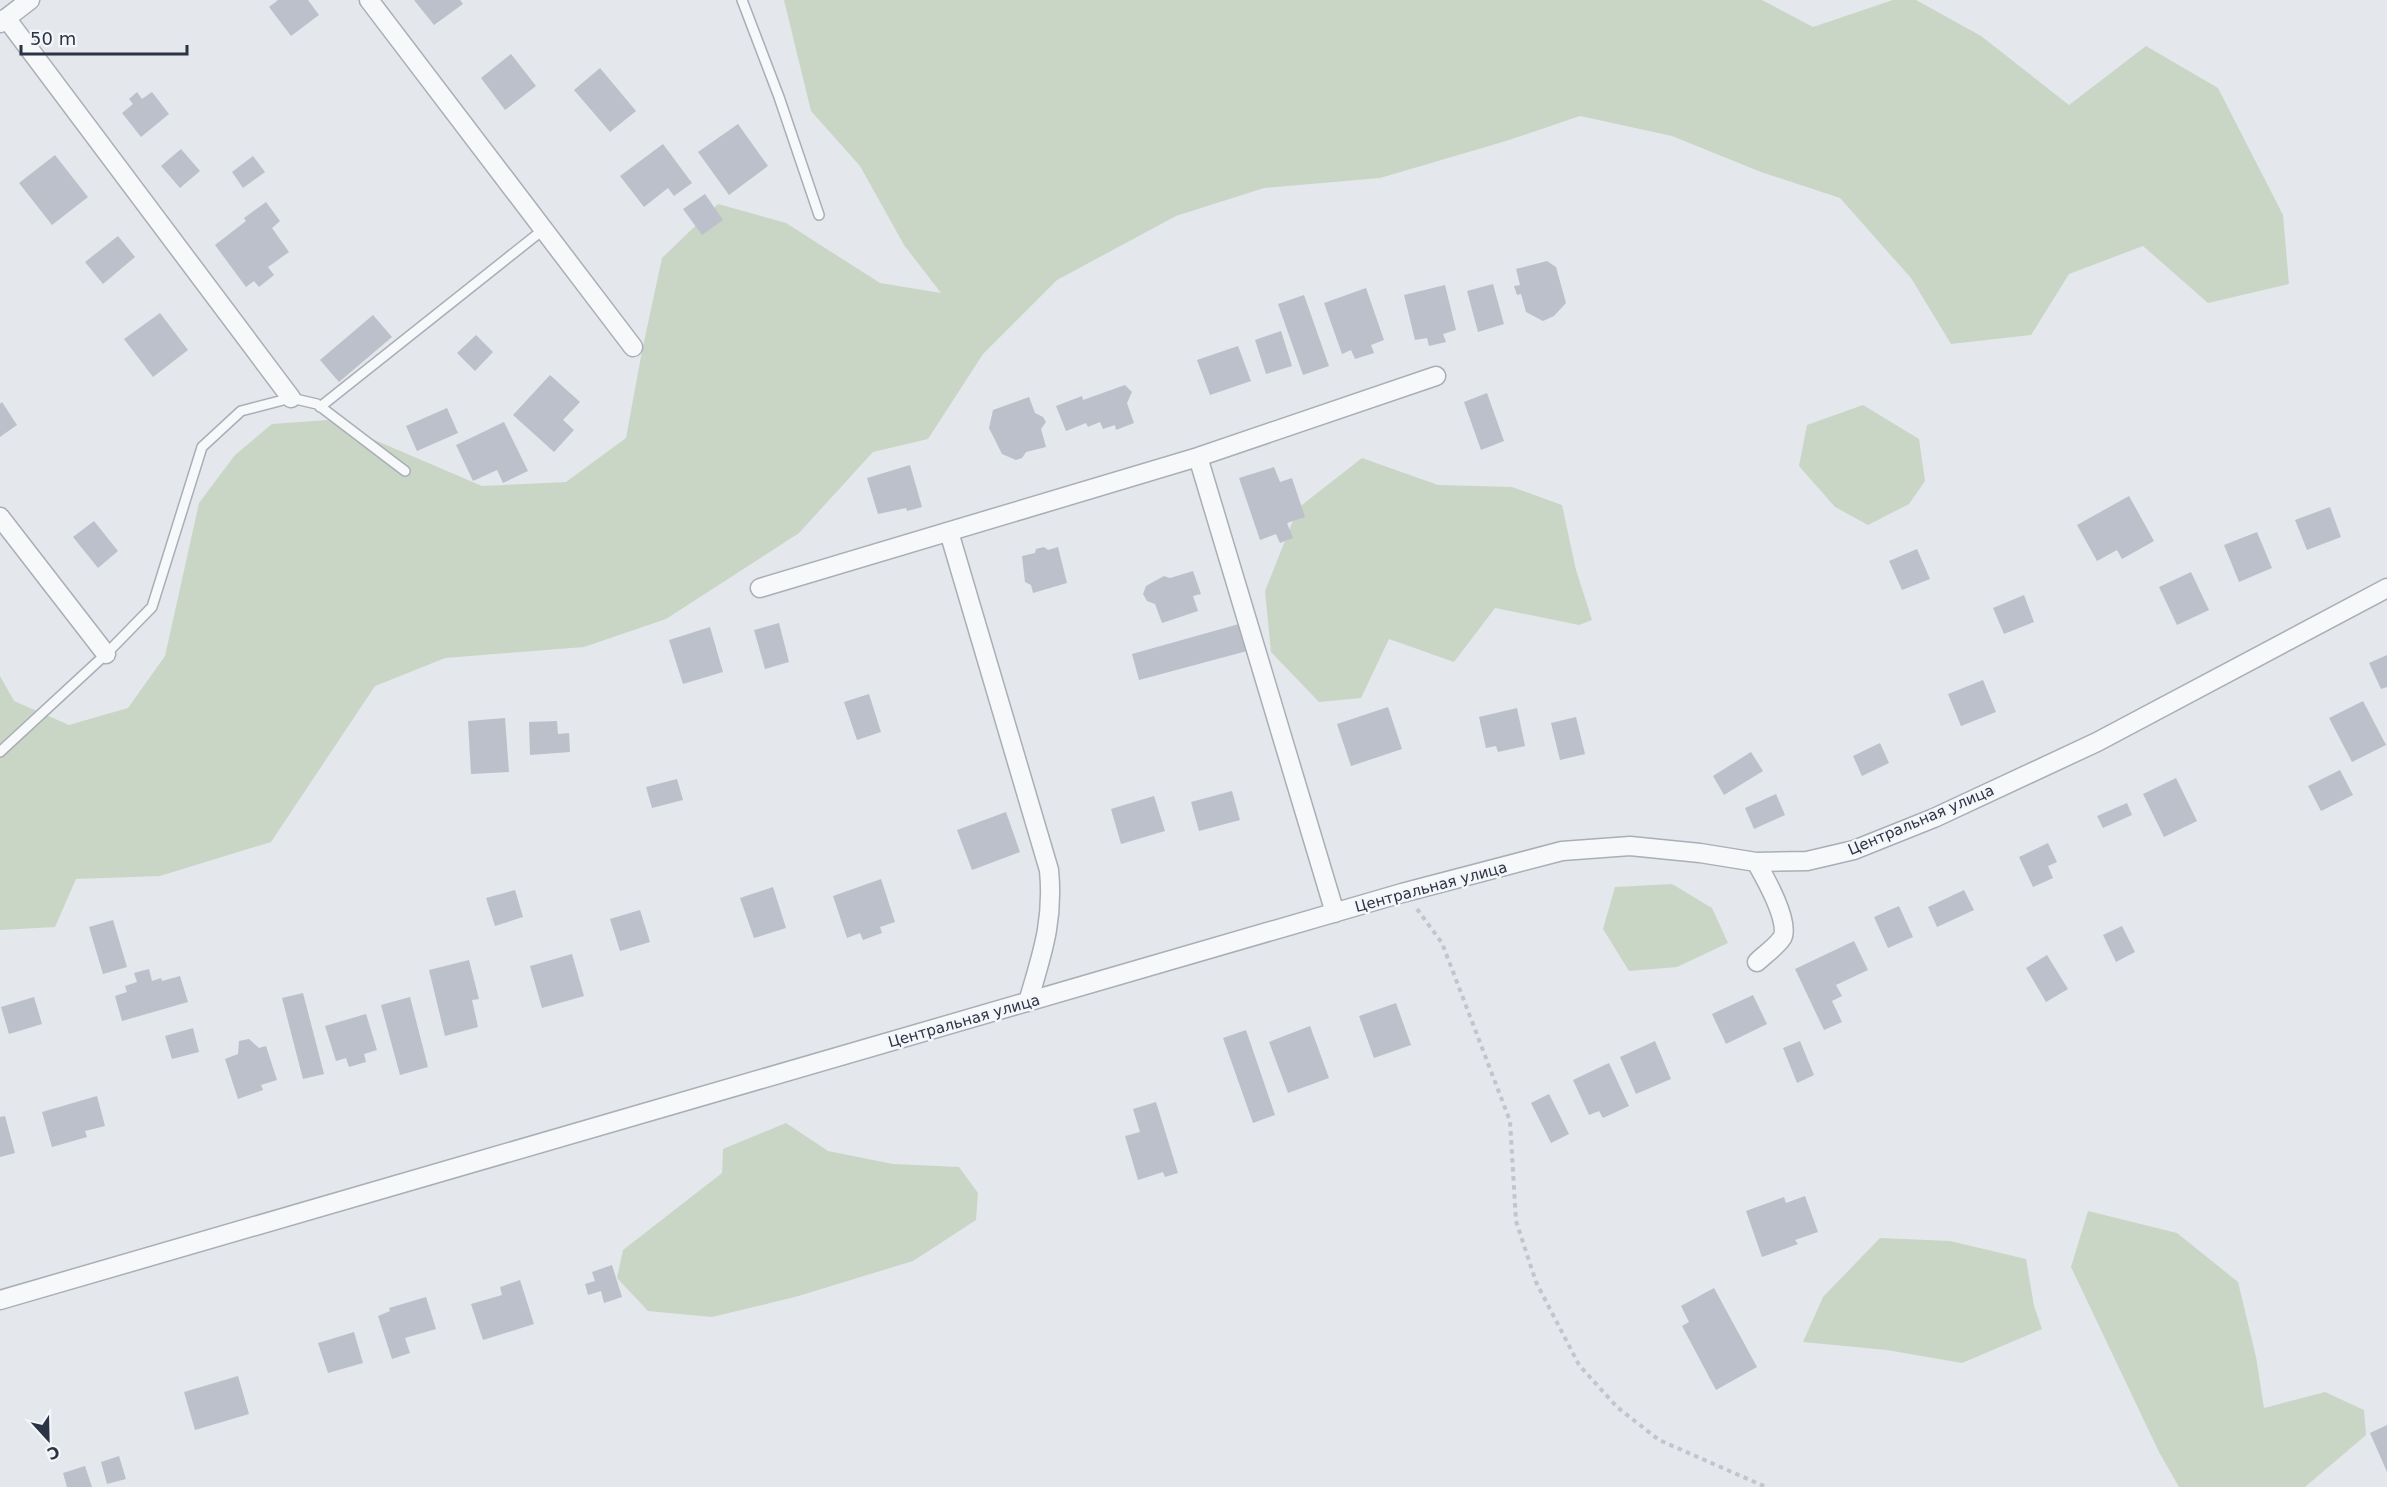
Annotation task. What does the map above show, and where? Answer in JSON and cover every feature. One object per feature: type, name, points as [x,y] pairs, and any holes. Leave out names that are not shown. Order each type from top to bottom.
[{"type":"street","points":[[30,0],[3,21],[291,398]]},
{"type":"street","points":[[369,0],[633,347]]},
{"type":"street","points":[[760,588],[1198,457],[1436,376]]},
{"type":"street","points":[[1198,457],[1335,913]]},
{"type":"street","points":[[0,517],[106,654]]},
{"type":"street","points":[[949,532],[1049,870],[1052,899],[1047,934],[1028,1002]]},
{"type":"street","name":"Центральная улица","points":[[0,1300],[1402,893],[1562,851],[1630,846],[1700,853],[1756,862],[1807,861],[1854,850],[1934,818],[2097,742],[2387,588]]},
{"type":"street","points":[[1756,862],[1771,887],[1784,929],[1782,938],[1757,962]]},
{"type":"lane","points":[[742,0],[779,97],[819,215]]},
{"type":"lane","points":[[320,407],[544,229]]},
{"type":"lane","points":[[0,752],[106,654],[152,607],[201,447],[241,411],[291,398],[317,404],[405,471]]},
{"type":"path","points":[[1402,893],[1424,916],[1442,943],[1510,1121],[1516,1221],[1536,1282],[1579,1365],[1617,1407],[1659,1440],[1766,1487]]},
{"type":"green space","points":[[784,0],[1762,0],[1813,27],[1893,0],[1916,0],[1981,36],[2069,105],[2146,46],[2218,88],[2283,215],[2289,284],[2208,303],[2143,246],[2069,274],[2031,335],[1951,344],[1911,278],[1840,198],[1761,172],[1672,136],[1580,116],[1506,141],[1380,178],[1264,188],[1176,216],[1057,280],[983,354],[928,439],[873,452],[799,533],[666,619],[584,647],[445,658],[375,686],[271,842],[160,876],[76,879],[55,927],[0,930],[0,676],[14,701],[69,725],[128,708],[165,656],[199,503],[235,455],[272,424],[328,420],[482,486],[566,482],[626,438],[662,258],[718,204],[786,223],[880,283],[941,293],[904,245],[860,166],[811,111]]},
{"type":"green space","points":[[1863,405],[1919,439],[1925,481],[1909,504],[1868,525],[1835,507],[1799,466],[1807,425]]},
{"type":"green space","points":[[1362,458],[1438,485],[1512,487],[1562,505],[1576,570],[1592,620],[1579,625],[1495,608],[1454,662],[1389,639],[1361,698],[1319,702],[1271,652],[1265,591],[1298,508]]},
{"type":"green space","points":[[1672,884],[1712,908],[1728,943],[1677,967],[1629,971],[1603,929],[1615,887]]},
{"type":"green space","points":[[786,1123],[828,1151],[893,1164],[959,1167],[978,1193],[976,1220],[913,1261],[795,1297],[712,1317],[648,1311],[617,1278],[623,1250],[722,1173],[723,1149]]},
{"type":"green space","points":[[2088,1211],[2177,1233],[2238,1282],[2256,1357],[2264,1408],[2325,1392],[2364,1410],[2366,1435],[2305,1487],[2179,1487],[2159,1452],[2071,1267]]},
{"type":"green space","points":[[1880,1238],[1950,1241],[2026,1259],[2034,1306],[2042,1329],[1962,1363],[1887,1350],[1803,1342],[1823,1297]]},
{"type":"building","points":[[278,0],[308,0],[319,15],[291,36],[269,7]]},
{"type":"building","points":[[414,0],[460,0],[463,4],[434,25]]},
{"type":"building","points":[[511,54],[536,86],[505,110],[481,78]]},
{"type":"building","points":[[600,68],[636,111],[610,132],[574,90]]},
{"type":"building","points":[[137,92],[142,99],[152,92],[169,114],[141,137],[122,113],[133,104],[129,99]]},
{"type":"building","points":[[738,124],[768,166],[729,195],[698,152]]},
{"type":"building","points":[[663,144],[692,183],[674,196],[668,188],[644,207],[620,176]]},
{"type":"building","points":[[181,149],[200,171],[180,188],[161,166]]},
{"type":"building","points":[[55,155],[88,197],[52,225],[19,183]]},
{"type":"building","points":[[253,156],[265,172],[243,188],[232,172]]},
{"type":"building","points":[[705,194],[723,220],[702,235],[683,209]]},
{"type":"building","points":[[266,202],[280,221],[272,228],[289,252],[268,267],[274,275],[259,287],[254,281],[246,287],[215,245],[246,221],[244,218]]},
{"type":"building","points":[[118,236],[135,257],[103,284],[85,262]]},
{"type":"building","points":[[1547,261],[1556,267],[1566,303],[1554,316],[1543,321],[1526,312],[1521,294],[1517,295],[1514,286],[1520,285],[1516,269]]},
{"type":"building","points":[[1493,284],[1504,324],[1478,332],[1467,291]]},
{"type":"building","points":[[1445,285],[1456,330],[1443,334],[1446,342],[1429,346],[1427,338],[1415,340],[1404,295]]},
{"type":"building","points":[[1366,288],[1384,340],[1371,345],[1374,353],[1355,359],[1351,350],[1342,354],[1324,303]]},
{"type":"building","points":[[1304,295],[1329,366],[1303,375],[1278,304]]},
{"type":"building","points":[[160,313],[188,350],[153,377],[124,339]]},
{"type":"building","points":[[373,315],[392,337],[339,382],[320,360]]},
{"type":"building","points":[[1281,331],[1292,366],[1266,374],[1255,340]]},
{"type":"building","points":[[476,335],[493,352],[475,371],[457,353]]},
{"type":"building","points":[[1238,346],[1251,381],[1210,395],[1197,360]]},
{"type":"building","points":[[550,375],[580,402],[563,420],[574,430],[554,452],[513,415]]},
{"type":"building","points":[[1125,385],[1132,392],[1127,403],[1134,423],[1116,430],[1115,425],[1103,429],[1100,422],[1088,427],[1086,423],[1066,431],[1056,406],[1082,396],[1083,400]]},
{"type":"building","points":[[1487,393],[1504,441],[1481,450],[1464,402]]},
{"type":"building","points":[[1029,397],[1035,413],[1043,417],[1046,422],[1041,429],[1046,447],[1026,452],[1022,458],[1016,460],[1002,454],[989,428],[993,410]]},
{"type":"building","points":[[2,402],[17,425],[0,437],[0,404]]},
{"type":"building","points":[[447,408],[458,433],[417,451],[406,426]]},
{"type":"building","points":[[504,422],[528,471],[503,483],[497,470],[473,481],[456,445]]},
{"type":"building","points":[[910,465],[922,507],[878,514],[867,478]]},
{"type":"building","points":[[1274,467],[1280,482],[1292,478],[1305,517],[1287,523],[1293,538],[1280,543],[1276,534],[1260,540],[1239,478]]},
{"type":"building","points":[[2129,496],[2154,541],[2122,559],[2117,550],[2097,561],[2077,525]]},
{"type":"building","points":[[2330,507],[2341,537],[2307,550],[2295,520]]},
{"type":"building","points":[[94,521],[118,551],[98,568],[73,537]]},
{"type":"building","points":[[2257,532],[2272,568],[2239,582],[2224,545]]},
{"type":"building","points":[[1044,547],[1048,550],[1058,547],[1067,583],[1033,593],[1031,585],[1025,582],[1022,556],[1035,553],[1036,549]]},
{"type":"building","points":[[1917,549],[1930,579],[1902,590],[1889,561]]},
{"type":"building","points":[[1193,571],[1201,594],[1193,596],[1198,611],[1162,623],[1155,604],[1147,601],[1143,594],[1146,586],[1164,576],[1170,578]]},
{"type":"building","points":[[2191,572],[2209,610],[2177,625],[2159,587]]},
{"type":"building","points":[[2024,595],[2034,622],[2004,634],[1993,608]]},
{"type":"building","points":[[779,623],[789,662],[765,669],[754,630]]},
{"type":"building","points":[[1239,624],[1247,651],[1139,680],[1132,654]]},
{"type":"building","points":[[710,627],[723,672],[683,684],[669,640]]},
{"type":"building","points":[[2387,655],[2387,687],[2381,689],[2369,663]]},
{"type":"building","points":[[1983,680],[1996,712],[1961,726],[1948,694]]},
{"type":"building","points":[[869,694],[881,732],[857,740],[844,702]]},
{"type":"building","points":[[2363,701],[2386,745],[2352,762],[2329,718]]},
{"type":"building","points":[[1388,707],[1402,749],[1351,766],[1337,724]]},
{"type":"building","points":[[1517,708],[1525,746],[1498,752],[1496,746],[1486,748],[1479,717]]},
{"type":"building","points":[[1576,717],[1585,754],[1560,760],[1551,723]]},
{"type":"building","points":[[505,718],[509,772],[471,774],[468,721]]},
{"type":"building","points":[[557,721],[558,734],[569,733],[570,752],[530,755],[529,722]]},
{"type":"building","points":[[1880,743],[1889,763],[1862,776],[1853,756]]},
{"type":"building","points":[[1751,752],[1763,771],[1724,795],[1713,776]]},
{"type":"building","points":[[2340,770],[2353,795],[2321,811],[2308,786]]},
{"type":"building","points":[[2176,778],[2197,821],[2164,837],[2143,794]]},
{"type":"building","points":[[677,779],[683,800],[652,808],[646,787]]},
{"type":"building","points":[[1232,791],[1240,820],[1199,831],[1191,802]]},
{"type":"building","points":[[1776,794],[1785,815],[1754,829],[1745,808]]},
{"type":"building","points":[[1154,796],[1165,831],[1121,844],[1111,809]]},
{"type":"building","points":[[2127,803],[2132,815],[2103,828],[2097,816]]},
{"type":"building","points":[[1006,812],[1020,852],[972,870],[957,830]]},
{"type":"building","points":[[2048,843],[2057,862],[2048,866],[2053,878],[2033,887],[2019,857]]},
{"type":"building","points":[[881,879],[895,922],[880,927],[882,933],[863,940],[860,933],[847,938],[833,896]]},
{"type":"building","points":[[773,887],[786,928],[754,938],[740,898]]},
{"type":"building","points":[[515,890],[523,917],[495,926],[486,898]]},
{"type":"building","points":[[1964,890],[1974,910],[1937,927],[1928,907]]},
{"type":"building","points":[[1899,906],[1913,937],[1888,948],[1874,917]]},
{"type":"building","points":[[640,910],[650,942],[620,951],[610,919]]},
{"type":"building","points":[[113,920],[127,967],[103,974],[89,927]]},
{"type":"building","points":[[2122,926],[2135,952],[2116,962],[2103,935]]},
{"type":"building","points":[[1854,941],[1868,970],[1836,985],[1842,996],[1832,1001],[1842,1022],[1824,1030],[1795,969]]},
{"type":"building","points":[[572,954],[584,996],[542,1008],[530,966]]},
{"type":"building","points":[[2047,955],[2068,989],[2046,1002],[2026,968]]},
{"type":"building","points":[[469,960],[479,999],[472,1000],[478,1027],[445,1036],[429,970]]},
{"type":"building","points":[[149,969],[152,981],[180,976],[188,1002],[122,1021],[115,996],[127,992],[125,986],[137,982],[134,973]]},
{"type":"building","points":[[303,993],[324,1074],[303,1079],[282,998]]},
{"type":"building","points":[[1753,995],[1767,1024],[1726,1044],[1712,1014]]},
{"type":"building","points":[[34,997],[42,1024],[9,1034],[1,1007]]},
{"type":"building","points":[[410,997],[428,1067],[400,1075],[381,1005]]},
{"type":"building","points":[[1396,1003],[1411,1045],[1374,1058],[1359,1016]]},
{"type":"building","points":[[366,1014],[377,1050],[364,1054],[366,1062],[349,1067],[346,1058],[336,1061],[325,1026]]},
{"type":"building","points":[[1310,1026],[1329,1078],[1288,1093],[1269,1042]]},
{"type":"building","points":[[193,1028],[199,1052],[172,1059],[165,1036]]},
{"type":"building","points":[[1246,1030],[1275,1115],[1253,1123],[1223,1038]]},
{"type":"building","points":[[249,1039],[259,1048],[266,1046],[277,1080],[261,1085],[263,1090],[238,1099],[225,1059],[238,1054],[239,1041]]},
{"type":"building","points":[[1655,1041],[1671,1079],[1636,1094],[1620,1057]]},
{"type":"building","points":[[1800,1041],[1814,1075],[1797,1083],[1783,1048]]},
{"type":"building","points":[[1609,1063],[1629,1106],[1603,1118],[1599,1111],[1589,1115],[1573,1080]]},
{"type":"building","points":[[1549,1094],[1569,1134],[1551,1143],[1531,1103]]},
{"type":"building","points":[[97,1096],[105,1126],[85,1131],[87,1137],[52,1147],[42,1112]]},
{"type":"building","points":[[1156,1102],[1178,1173],[1165,1177],[1163,1172],[1138,1180],[1125,1136],[1140,1132],[1133,1109]]},
{"type":"building","points":[[5,1116],[15,1153],[0,1157],[0,1117]]},
{"type":"building","points":[[1805,1196],[1818,1232],[1795,1240],[1798,1244],[1762,1257],[1746,1211],[1784,1197],[1786,1203]]},
{"type":"building","points":[[612,1265],[622,1297],[604,1303],[601,1291],[588,1295],[585,1284],[595,1281],[592,1272]]},
{"type":"building","points":[[520,1280],[534,1324],[483,1340],[471,1304],[502,1295],[500,1287]]},
{"type":"building","points":[[1714,1288],[1757,1367],[1716,1390],[1682,1326],[1689,1322],[1681,1306]]},
{"type":"building","points":[[426,1297],[436,1329],[405,1338],[410,1353],[392,1359],[378,1316],[390,1311],[389,1308]]},
{"type":"building","points":[[354,1332],[363,1363],[328,1373],[318,1343]]},
{"type":"building","points":[[238,1376],[249,1414],[195,1430],[184,1392]]},
{"type":"building","points":[[2387,1425],[2387,1472],[2370,1433]]},
{"type":"building","points":[[119,1456],[126,1479],[107,1484],[101,1462]]},
{"type":"building","points":[[85,1466],[92,1487],[67,1487],[63,1473]]}]
